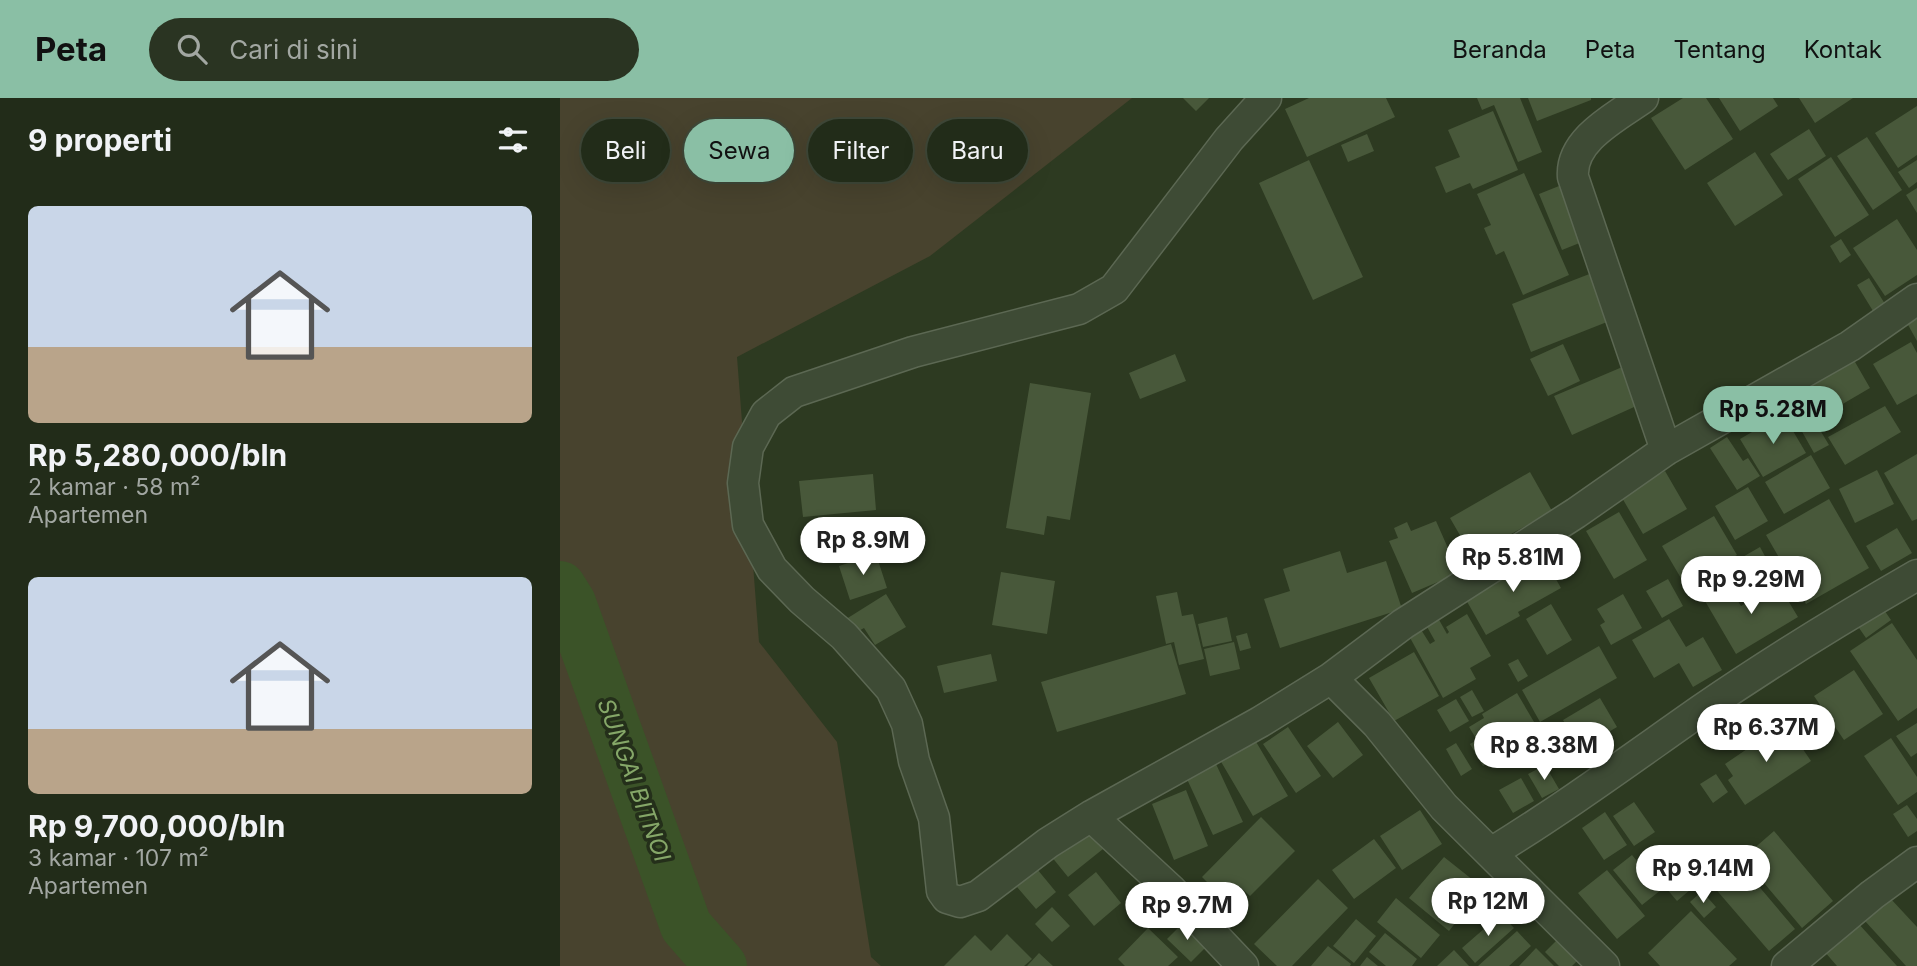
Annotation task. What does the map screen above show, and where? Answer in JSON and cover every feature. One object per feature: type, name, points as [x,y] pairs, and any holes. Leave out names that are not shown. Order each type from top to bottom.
[{"type":"street","points":[[1266,98],[1229,139],[1114,289],[1079,309],[913,352],[794,392],[766,414],[748,447],[743,483],[748,525],[772,569],[802,600],[844,636],[891,690],[906,724],[914,761],[934,818],[942,891],[947,898],[961,902],[978,896],[1048,843],[1091,816],[1260,722],[1331,678],[1403,625],[1576,513],[1666,450],[1850,346],[1917,299]]},
{"type":"street","points":[[1643,98],[1581,146],[1574,161],[1573,177],[1666,450]]},
{"type":"street","points":[[1491,853],[1559,811],[1703,709],[1857,610],[1917,575]]},
{"type":"street","points":[[1331,678],[1377,724],[1444,807],[1604,966]]},
{"type":"street","points":[[1091,816],[1171,890],[1243,966]]},
{"type":"street","points":[[1787,966],[1819,957],[1872,895],[1917,862]]},
{"type":"shaded area","points":[[560,98],[1132,98],[1028,179],[1028,119],[927,119],[927,182],[1025,182],[930,256],[737,357],[759,642],[837,742],[871,957],[881,966],[560,966]]},
{"type":"building","points":[[1183,98],[1209,98],[1196,111]]},
{"type":"building","points":[[1309,98],[1386,98],[1395,117],[1307,157],[1285,109]]},
{"type":"building","points":[[1477,98],[1520,98],[1542,152],[1518,162],[1494,105],[1482,110]]},
{"type":"building","points":[[1528,98],[1591,98],[1591,100],[1537,121]]},
{"type":"building","points":[[1683,98],[1706,98],[1733,139],[1685,170],[1651,118]]},
{"type":"building","points":[[1719,98],[1773,98],[1778,106],[1740,131]]},
{"type":"building","points":[[1799,98],[1853,98],[1815,123]]},
{"type":"building","points":[[1917,106],[1917,155],[1898,168],[1875,133]]},
{"type":"building","points":[[1493,111],[1518,170],[1473,189],[1470,183],[1446,193],[1435,167],[1460,157],[1448,130]]},
{"type":"building","points":[[1809,129],[1826,156],[1788,180],[1770,154]]},
{"type":"building","points":[[1367,134],[1374,151],[1348,162],[1341,145]]},
{"type":"building","points":[[1867,137],[1902,190],[1873,210],[1837,156]]},
{"type":"building","points":[[1755,152],[1783,195],[1735,226],[1707,183]]},
{"type":"building","points":[[1831,157],[1869,215],[1835,237],[1798,179]]},
{"type":"building","points":[[1309,160],[1363,277],[1313,300],[1259,183]]},
{"type":"building","points":[[1917,160],[1917,182],[1909,188],[1898,172]]},
{"type":"building","points":[[1524,173],[1569,275],[1523,295],[1504,251],[1496,255],[1484,228],[1491,225],[1477,194]]},
{"type":"building","points":[[1564,184],[1587,240],[1562,250],[1539,194]]},
{"type":"building","points":[[1917,188],[1917,213],[1906,195]]},
{"type":"building","points":[[1897,219],[1917,250],[1917,275],[1885,296],[1853,248]]},
{"type":"building","points":[[1841,239],[1851,255],[1840,263],[1830,246]]},
{"type":"building","points":[[1592,273],[1612,320],[1531,352],[1512,304]]},
{"type":"building","points":[[1869,278],[1885,304],[1873,311],[1857,285]]},
{"type":"building","points":[[1917,318],[1917,341],[1907,323]]},
{"type":"building","points":[[1911,342],[1917,353],[1917,394],[1897,405],[1873,364]]},
{"type":"building","points":[[1563,344],[1580,381],[1548,396],[1530,359]]},
{"type":"building","points":[[1175,354],[1186,381],[1140,399],[1129,373]]},
{"type":"building","points":[[1851,355],[1870,388],[1817,419],[1797,386]]},
{"type":"building","points":[[1627,365],[1643,403],[1572,435],[1554,396]]},
{"type":"building","points":[[1030,383],[1091,393],[1070,520],[1047,516],[1044,535],[1006,528]]},
{"type":"building","points":[[1885,406],[1901,432],[1845,465],[1828,437]]},
{"type":"building","points":[[1783,414],[1806,453],[1763,477],[1740,439]]},
{"type":"building","points":[[1814,420],[1829,445],[1814,453],[1800,428]]},
{"type":"building","points":[[1727,437],[1743,461],[1748,458],[1760,476],[1737,490],[1710,448]]},
{"type":"building","points":[[1917,454],[1917,519],[1912,521],[1884,473]]},
{"type":"building","points":[[1811,455],[1830,488],[1784,514],[1765,482]]},
{"type":"building","points":[[1877,470],[1894,504],[1855,523],[1839,489]]},
{"type":"building","points":[[1665,471],[1687,509],[1643,534],[1621,496]]},
{"type":"building","points":[[1530,472],[1552,511],[1472,556],[1450,518]]},
{"type":"building","points":[[873,474],[876,510],[803,517],[799,481]]},
{"type":"building","points":[[1748,487],[1768,521],[1735,540],[1715,506]]},
{"type":"building","points":[[1829,499],[1869,568],[1806,604],[1766,535]]},
{"type":"building","points":[[1619,512],[1647,560],[1614,579],[1586,531]]},
{"type":"building","points":[[1714,516],[1737,555],[1685,585],[1662,546]]},
{"type":"building","points":[[1436,521],[1459,573],[1412,593],[1389,541],[1398,538],[1394,528],[1407,522],[1411,531]]},
{"type":"building","points":[[1897,528],[1912,553],[1881,571],[1866,546]]},
{"type":"building","points":[[1760,547],[1774,573],[1741,592],[1727,566]]},
{"type":"building","points":[[1340,551],[1347,573],[1386,561],[1402,609],[1280,648],[1264,599],[1290,591],[1283,569]]},
{"type":"building","points":[[1541,553],[1561,588],[1518,612],[1520,616],[1486,635],[1465,598]]},
{"type":"building","points":[[876,554],[887,588],[850,600],[839,566]]},
{"type":"building","points":[[1001,572],[1055,581],[1047,634],[992,625]]},
{"type":"building","points":[[1668,579],[1683,606],[1662,618],[1646,591]]},
{"type":"building","points":[[1778,584],[1798,617],[1736,654],[1705,601],[1729,587],[1741,606]]},
{"type":"building","points":[[1699,585],[1705,595],[1695,600],[1690,590]]},
{"type":"building","points":[[1177,592],[1182,616],[1193,614],[1204,659],[1179,665],[1174,642],[1166,644],[1156,596]]},
{"type":"building","points":[[886,594],[906,627],[875,645],[864,628],[851,635],[843,621]]},
{"type":"building","points":[[1623,594],[1642,628],[1611,645],[1600,625],[1605,622],[1597,609]]},
{"type":"building","points":[[1551,604],[1572,640],[1547,655],[1526,619]]},
{"type":"building","points":[[1882,607],[1891,620],[1866,638],[1857,625]]},
{"type":"building","points":[[1467,614],[1491,656],[1470,668],[1476,679],[1443,698],[1408,634],[1420,628],[1430,644],[1435,641],[1426,625],[1438,618],[1447,634],[1449,632],[1446,627]]},
{"type":"building","points":[[1227,617],[1232,641],[1203,647],[1198,624]]},
{"type":"building","points":[[1669,619],[1686,647],[1703,637],[1722,670],[1693,687],[1679,663],[1654,678],[1632,640]]},
{"type":"building","points":[[1892,623],[1917,660],[1917,708],[1898,721],[1850,651]]},
{"type":"building","points":[[1247,633],[1251,648],[1240,651],[1236,636]]},
{"type":"building","points":[[1234,642],[1240,669],[1210,676],[1204,649]]},
{"type":"building","points":[[1171,644],[1186,694],[1057,732],[1041,682]]},
{"type":"building","points":[[1599,646],[1617,678],[1540,722],[1522,690]]},
{"type":"building","points":[[1414,652],[1439,696],[1394,721],[1369,678]]},
{"type":"building","points":[[991,654],[997,681],[944,693],[937,666]]},
{"type":"building","points":[[1518,659],[1528,676],[1518,682],[1508,664]]},
{"type":"building","points":[[1854,670],[1883,714],[1844,740],[1814,696]]},
{"type":"building","points":[[1472,690],[1484,711],[1472,717],[1460,697]]},
{"type":"building","points":[[1517,693],[1537,727],[1492,753],[1496,759],[1483,766],[1470,744],[1477,740],[1469,727],[1484,718],[1482,714]]},
{"type":"building","points":[[1600,698],[1617,727],[1580,749],[1563,720]]},
{"type":"building","points":[[1456,699],[1469,721],[1450,732],[1437,710]]},
{"type":"building","points":[[1733,702],[1748,723],[1721,741],[1707,720]]},
{"type":"building","points":[[1338,722],[1363,755],[1333,778],[1307,746]]},
{"type":"building","points":[[1785,723],[1811,761],[1745,805],[1728,780],[1733,776],[1725,764]]},
{"type":"building","points":[[1917,723],[1917,753],[1911,757],[1896,736]]},
{"type":"building","points":[[1288,727],[1321,776],[1296,793],[1263,744]]},
{"type":"building","points":[[1891,738],[1917,777],[1917,792],[1898,805],[1864,756]]},
{"type":"building","points":[[1255,740],[1288,796],[1253,816],[1220,760]]},
{"type":"building","points":[[1456,743],[1472,769],[1461,776],[1446,749]]},
{"type":"building","points":[[1216,764],[1243,822],[1213,835],[1186,777]]},
{"type":"building","points":[[1545,765],[1559,789],[1542,798],[1528,774]]},
{"type":"building","points":[[1716,774],[1728,792],[1713,803],[1700,784]]},
{"type":"building","points":[[1521,778],[1534,801],[1513,813],[1499,790]]},
{"type":"building","points":[[1186,790],[1208,846],[1174,860],[1152,804]]},
{"type":"building","points":[[1634,802],[1655,832],[1634,846],[1613,816]]},
{"type":"building","points":[[1907,805],[1917,819],[1917,831],[1908,837],[1893,814]]},
{"type":"building","points":[[1420,810],[1442,844],[1402,870],[1380,836]]},
{"type":"building","points":[[1605,812],[1627,845],[1604,860],[1582,828]]},
{"type":"building","points":[[1261,817],[1295,851],[1250,896],[1239,886],[1225,900],[1202,877]]},
{"type":"building","points":[[1086,828],[1103,849],[1068,877],[1051,856]]},
{"type":"building","points":[[1774,831],[1833,901],[1802,928],[1743,858]]},
{"type":"building","points":[[1374,839],[1396,868],[1354,899],[1332,870]]},
{"type":"building","points":[[1632,855],[1661,890],[1642,905],[1613,870]]},
{"type":"building","points":[[1444,857],[1483,888],[1449,931],[1409,898]]},
{"type":"building","points":[[1734,857],[1795,929],[1769,951],[1707,879]]},
{"type":"building","points":[[1676,858],[1697,884],[1677,901],[1655,875]]},
{"type":"building","points":[[1037,869],[1056,892],[1036,909],[1017,887]]},
{"type":"building","points":[[1607,870],[1645,916],[1617,939],[1578,893]]},
{"type":"building","points":[[1096,872],[1121,903],[1094,926],[1068,895]]},
{"type":"building","points":[[1318,879],[1348,908],[1292,966],[1277,966],[1254,944]]},
{"type":"building","points":[[1702,891],[1716,907],[1704,918],[1690,902]]},
{"type":"building","points":[[1396,898],[1440,935],[1421,958],[1377,922]]},
{"type":"building","points":[[1890,898],[1917,927],[1917,966],[1906,966],[1865,921]]},
{"type":"building","points":[[1052,907],[1070,926],[1052,942],[1035,924]]},
{"type":"building","points":[[1691,911],[1737,959],[1729,966],[1660,966],[1648,953]]},
{"type":"building","points":[[1501,914],[1514,928],[1475,963],[1462,948]]},
{"type":"building","points":[[1356,919],[1376,936],[1354,963],[1333,946]]},
{"type":"building","points":[[1857,922],[1897,966],[1837,966],[1824,951]]},
{"type":"building","points":[[1183,923],[1207,946],[1191,962],[1167,939]]},
{"type":"building","points":[[1148,928],[1178,957],[1168,966],[1125,966],[1118,959]]},
{"type":"building","points":[[1517,931],[1531,946],[1509,966],[1478,966]]},
{"type":"building","points":[[1385,933],[1417,959],[1412,966],[1386,966],[1369,952]]},
{"type":"building","points":[[1007,934],[1032,959],[1024,966],[944,966],[975,935],[991,951]]},
{"type":"building","points":[[1561,936],[1581,957],[1572,966],[1559,966],[1545,952]]},
{"type":"building","points":[[1328,946],[1351,964],[1350,966],[1311,966]]},
{"type":"building","points":[[1536,948],[1554,966],[1519,966]]},
{"type":"building","points":[[1454,950],[1469,966],[1437,966]]},
{"type":"building","points":[[1039,953],[1053,966],[1027,966]]},
{"type":"building","points":[[1367,957],[1378,966],[1360,966]]},
{"type":"waterway","name":"SUNGAI BITNOI","points":[[560,587],[570,603],[686,926],[721,966]]}]
